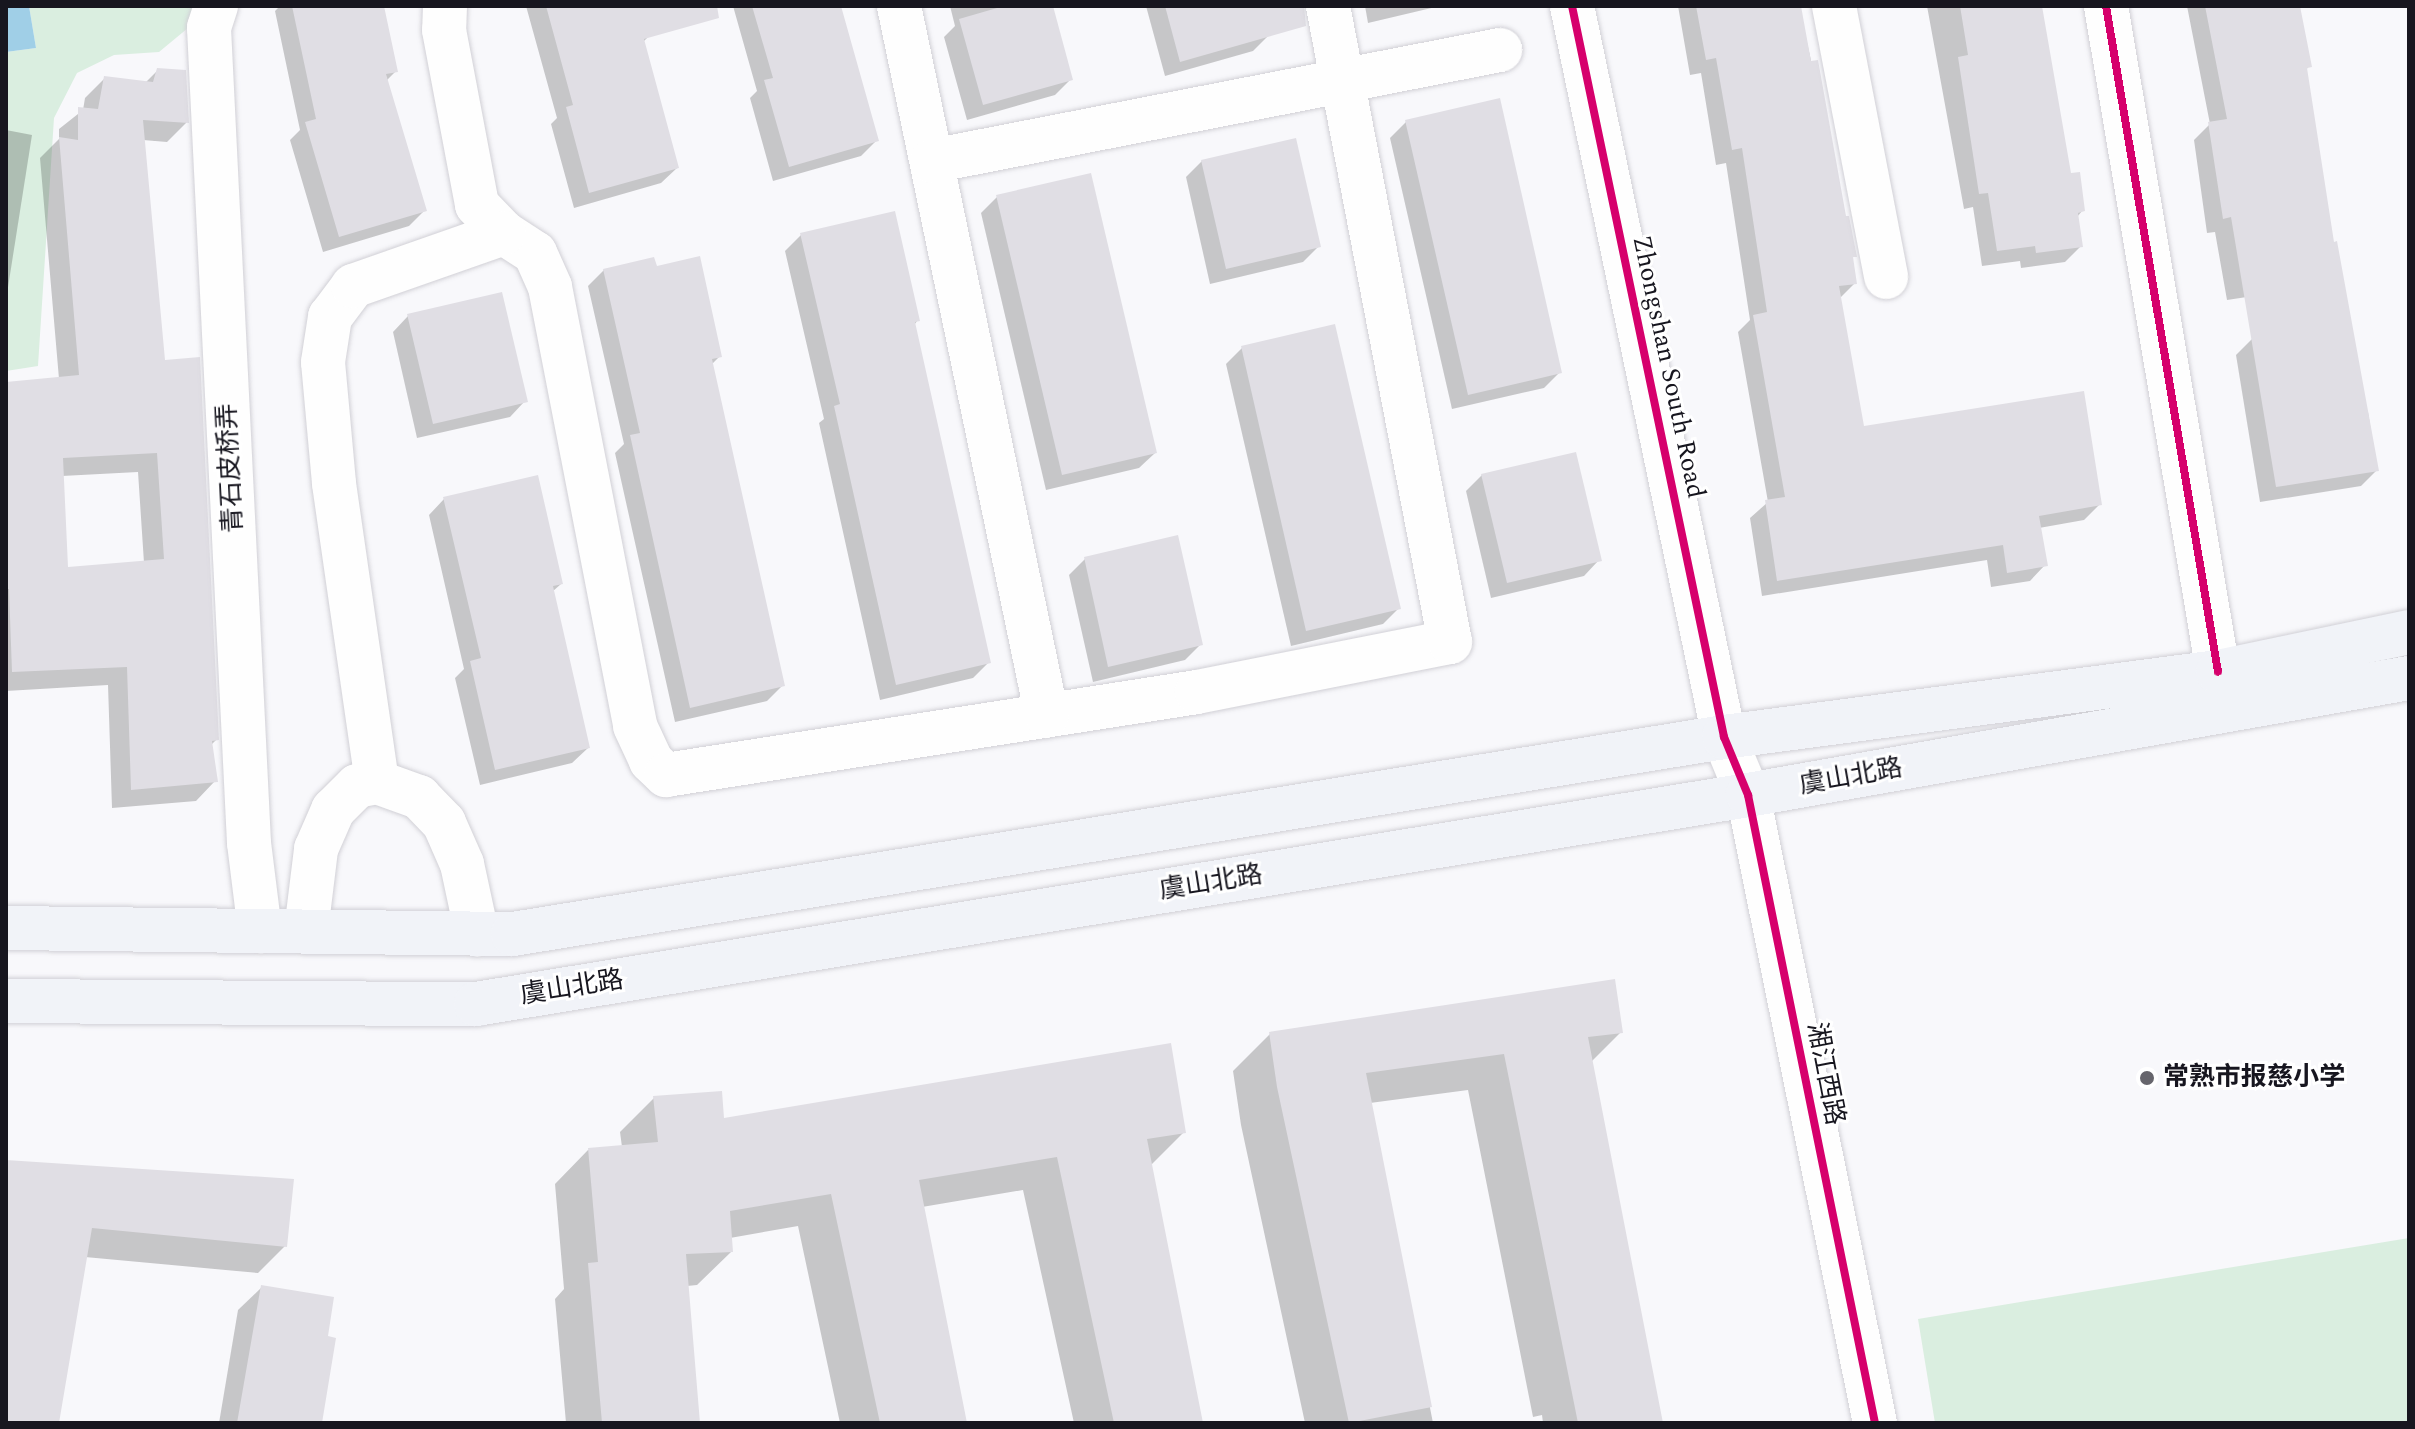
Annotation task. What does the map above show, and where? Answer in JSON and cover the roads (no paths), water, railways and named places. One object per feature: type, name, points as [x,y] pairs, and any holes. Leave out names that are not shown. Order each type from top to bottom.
[{"type":"main road","name":"虞山北路","points":[[6,928],[513,934],[1724,737],[2218,672],[2409,632]]},
{"type":"main road","name":"虞山北路","points":[[6,1001],[476,1004],[1748,795],[2409,678]]},
{"type":"street","name":"青石皮桥弄","points":[[216,6],[209,28],[249,843],[260,931]]},
{"type":"street","points":[[445,6],[444,30],[477,205],[504,233],[535,253],[550,287],[635,726],[651,761],[666,775],[1197,692],[1450,642],[1328,6]]},
{"type":"street","points":[[899,6],[1047,716]]},
{"type":"street","name":"Zhongshan South Road","points":[[1572,6],[1724,737]]},
{"type":"street","points":[[1834,6],[1886,277]]},
{"type":"street","points":[[2106,6],[2218,672]]},
{"type":"street","points":[[932,161],[1500,50]]},
{"type":"street","points":[[377,782],[334,483],[323,362],[330,317],[353,286],[504,233]]},
{"type":"street","name":"湘江西路","points":[[1724,737],[1748,795],[1875,1423]]},
{"type":"street","points":[[306,931],[316,849],[333,810],[357,786],[377,782],[419,797],[444,823],[462,864],[477,934]]},
{"type":"water","points":[[6,6],[29,6],[36,48],[6,52]]},
{"type":"place","name":"常熟市报慈小学","points":[[2147,1078]]}]
